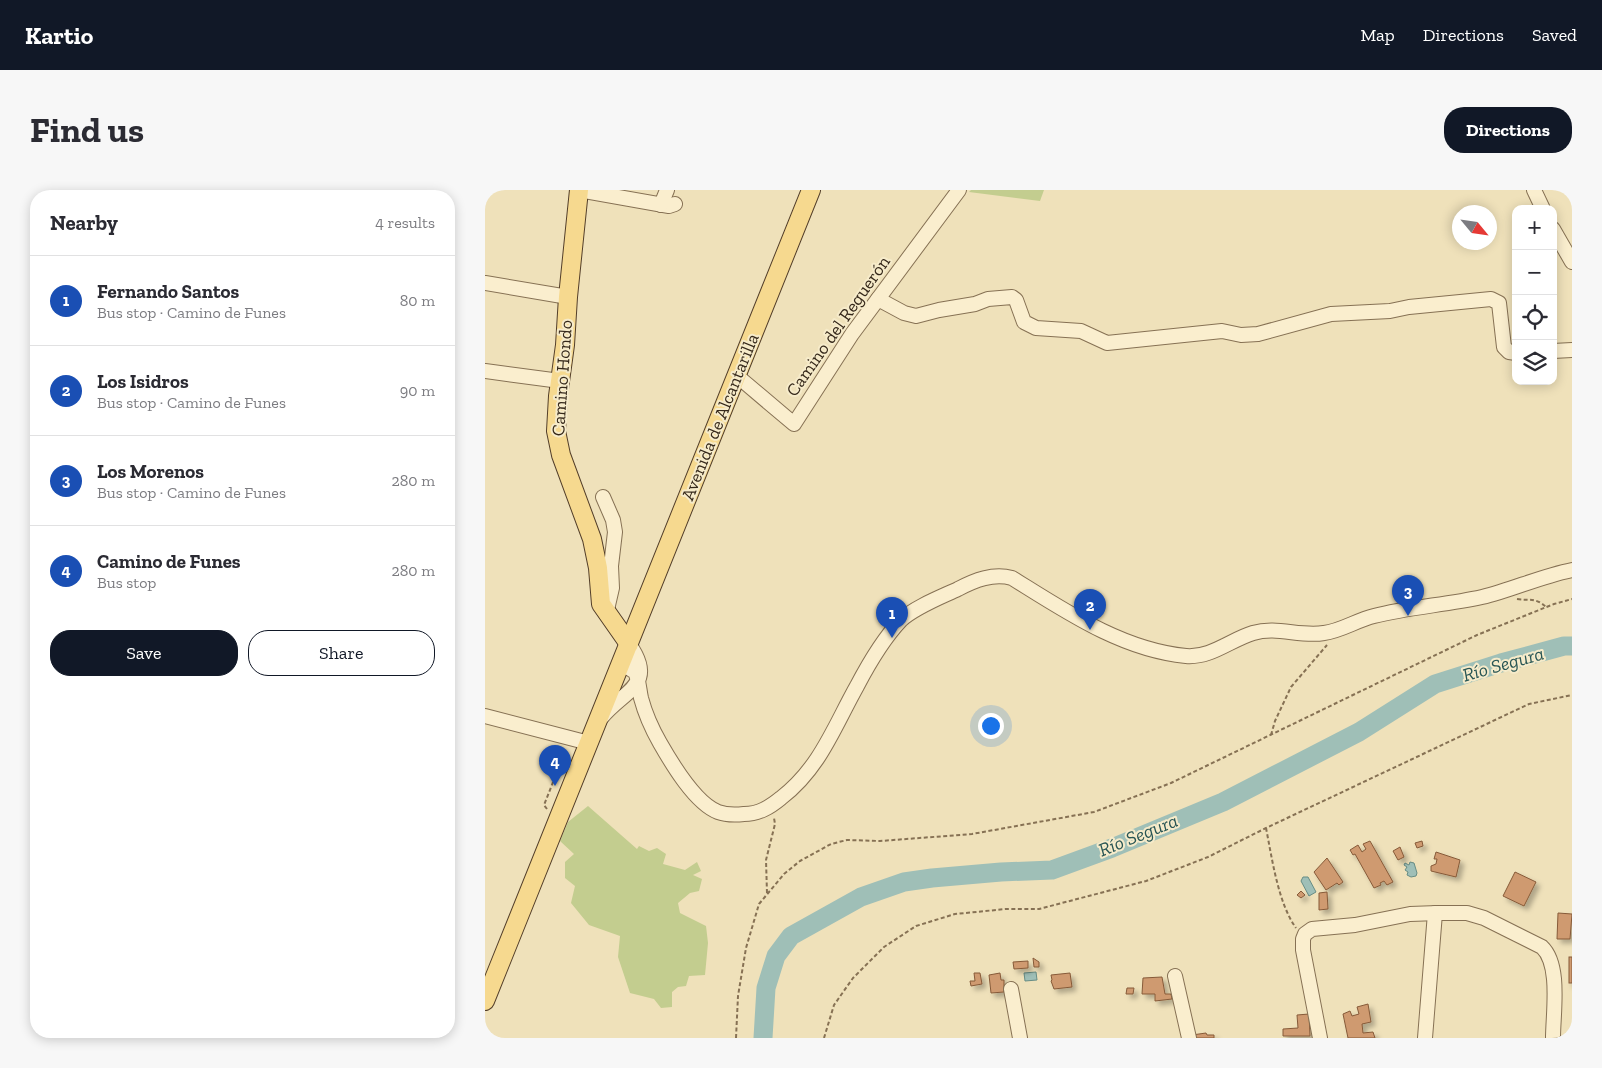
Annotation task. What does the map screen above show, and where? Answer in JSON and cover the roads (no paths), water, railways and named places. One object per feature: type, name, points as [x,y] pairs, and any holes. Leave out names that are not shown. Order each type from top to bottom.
[{"type":"main road","name":"Camino Hondo","points":[[579,190],[565,345],[555,422],[556,438],[593,539],[601,604],[629,644]]},
{"type":"main road","name":"Avenida de Alcantarilla","points":[[485,1001],[811,190]]},
{"type":"main road","points":[[608,616],[621,621],[633,618],[642,611]]},
{"type":"street","points":[[579,190],[668,204],[667,190]]},
{"type":"street","name":"Camino del Reguerón","points":[[737,375],[794,424],[852,334],[959,190]]},
{"type":"street","points":[[1534,190],[1541,205]]},
{"type":"street","points":[[1557,236],[1572,262]]},
{"type":"street","points":[[485,283],[568,297]]},
{"type":"street","points":[[878,299],[904,313],[916,316],[975,304],[988,299],[1012,297],[1016,300],[1024,322],[1036,328],[1081,331],[1107,343],[1222,332],[1241,335],[1258,334],[1331,314],[1491,300],[1499,303],[1504,347],[1512,352]]},
{"type":"street","points":[[1557,351],[1572,350]]},
{"type":"street","points":[[485,371],[560,381]]},
{"type":"street","points":[[603,497],[613,520],[615,543],[611,566],[612,588],[608,616]]},
{"type":"street","points":[[593,539],[615,543]]},
{"type":"street","points":[[619,667],[627,667],[633,670],[638,680],[644,708],[652,727],[673,765],[699,798],[709,807],[719,812],[731,815],[752,814],[773,805],[792,790],[814,765],[831,737],[858,684],[888,637],[902,619],[933,600],[968,584],[987,578],[1001,575],[1012,578],[1096,627],[1117,637],[1145,647],[1188,656],[1203,655],[1252,633],[1268,630],[1306,634],[1329,632],[1388,612],[1480,597],[1501,592],[1556,573],[1572,570]]},
{"type":"street","points":[[597,724],[615,703],[631,691],[638,680],[641,669],[639,661],[629,644]]},
{"type":"street","points":[[615,703],[632,702],[644,708]]},
{"type":"street","points":[[485,716],[589,743]]},
{"type":"street","points":[[1425,1038],[1435,913]]},
{"type":"street","points":[[1321,1038],[1303,950],[1305,934],[1312,929],[1355,925],[1410,914],[1435,913],[1467,913],[1484,918],[1542,947],[1548,953],[1554,978],[1553,1038]]},
{"type":"street","points":[[1175,976],[1189,1038]]},
{"type":"street","points":[[1011,989],[1020,1038]]},
{"type":"water","points":[[1410,862],[1414,863],[1416,876],[1411,877],[1407,875],[1408,872],[1405,870],[1407,867],[1404,865],[1405,863],[1409,865]]},
{"type":"water","points":[[1303,877],[1308,877],[1316,892],[1309,896],[1301,881]]},
{"type":"water","points":[[1036,972],[1037,980],[1025,981],[1024,973]]},
{"type":"waterway","name":"Río Segura","points":[[763,1038],[766,988],[776,956],[791,936],[861,897],[904,882],[932,878],[1052,870],[1112,848],[1223,802],[1359,732],[1435,684],[1501,663],[1564,646],[1572,646]]},
{"type":"place","name":"Los Morenos","points":[[1408,616]]},
{"type":"place","name":"Los Isidros","points":[[1090,630]]},
{"type":"place","name":"Fernando Santos","points":[[892,638]]},
{"type":"place","name":"Camino de Funes","points":[[555,786]]}]
